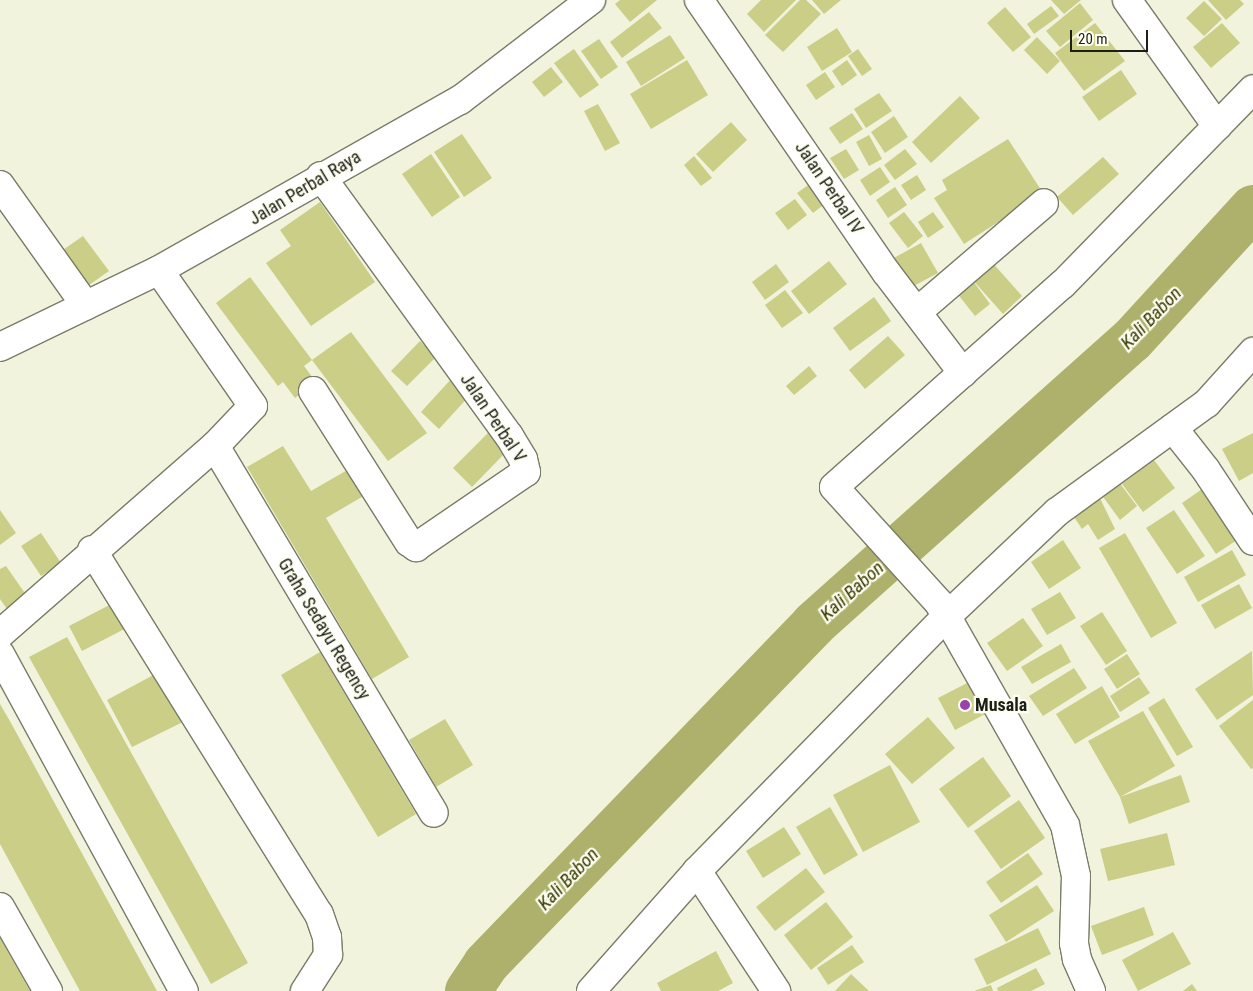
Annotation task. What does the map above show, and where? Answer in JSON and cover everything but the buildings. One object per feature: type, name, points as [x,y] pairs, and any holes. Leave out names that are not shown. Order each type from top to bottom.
[{"type":"street","name":"Jalan Perbal Raya","points":[[0,347],[159,270],[267,211],[321,176],[460,100],[592,0]]},
{"type":"street","name":"Jalan Perbal IV","points":[[699,0],[917,312],[964,373]]},
{"type":"street","points":[[1127,0],[1218,126]]},
{"type":"street","points":[[1091,991],[1076,959],[1074,943],[1076,876],[1066,825],[943,609],[834,487],[1063,284],[1253,89]]},
{"type":"street","name":"Jalan Perbal V","points":[[313,391],[409,542],[416,548],[526,472],[523,459],[509,436],[321,176]]},
{"type":"street","points":[[0,185],[86,306]]},
{"type":"street","points":[[917,312],[1044,203]]},
{"type":"street","points":[[0,634],[92,550],[215,446],[251,412],[252,400],[159,270]]},
{"type":"street","points":[[591,991],[697,871],[943,609],[1069,502],[1207,402],[1253,352]]},
{"type":"street","points":[[1173,428],[1206,470],[1253,541]]},
{"type":"street","name":"Graha Sedayu Regency","points":[[215,446],[434,813]]},
{"type":"street","points":[[92,550],[319,914],[327,937],[328,955],[305,991]]},
{"type":"street","points":[[0,654],[184,991]]},
{"type":"street","points":[[697,871],[776,991]]},
{"type":"street","points":[[0,907],[48,991]]},
{"type":"waterway","name":"Kali Babon","points":[[468,991],[486,964],[814,624],[1132,340],[1253,208]]},
{"type":"place","name":"Musala","points":[[965,705]]}]
